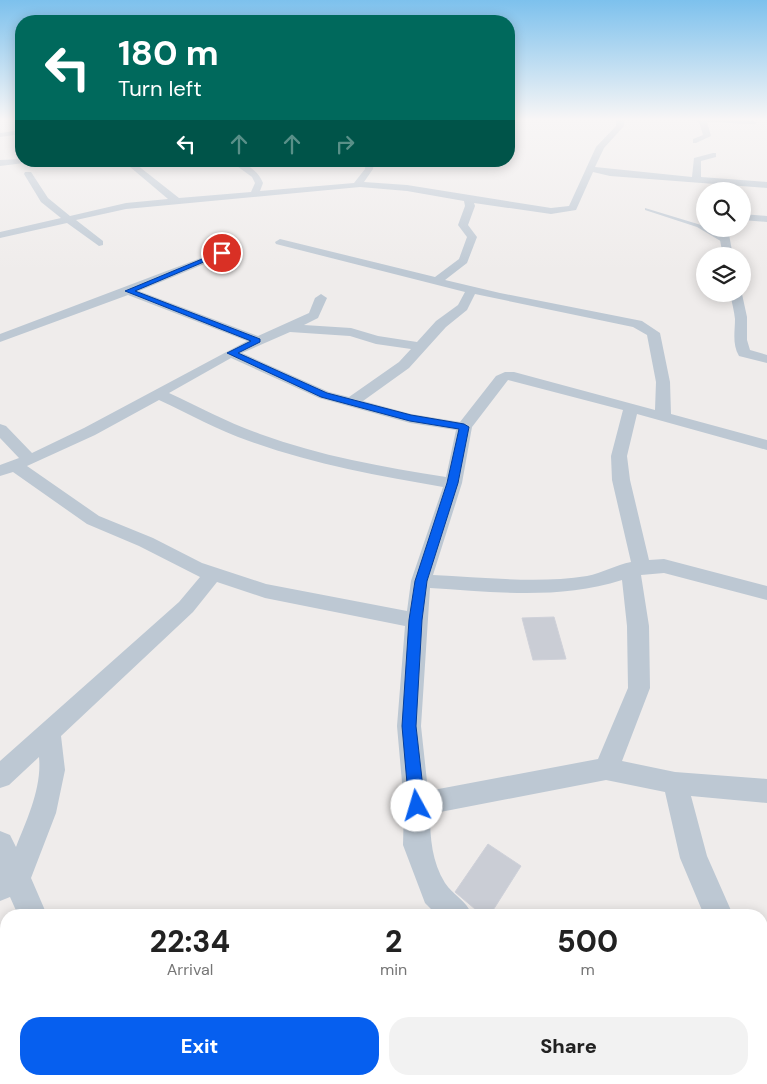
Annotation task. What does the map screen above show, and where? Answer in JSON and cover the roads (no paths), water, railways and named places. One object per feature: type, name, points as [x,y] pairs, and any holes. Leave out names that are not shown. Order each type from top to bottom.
[{"type":"street","points":[[138,170],[176,201]]},
{"type":"street","points":[[247,170],[256,176],[259,183],[255,193]]},
{"type":"street","points":[[359,184],[369,170]]},
{"type":"street","points":[[0,235],[126,206],[359,184],[408,188],[551,211],[565,210],[573,208],[590,170]]},
{"type":"street","points":[[593,170],[610,173],[705,182]]},
{"type":"street","points":[[696,180],[697,170]]},
{"type":"street","points":[[28,174],[44,200],[66,220],[99,243]]},
{"type":"street","points":[[751,186],[767,185]]},
{"type":"street","points":[[438,281],[442,274],[464,261],[470,246],[472,237],[463,225],[470,206],[468,199]]},
{"type":"street","points":[[751,218],[767,219]]},
{"type":"street","points":[[725,237],[727,247]]},
{"type":"street","points":[[280,242],[472,289],[500,298],[579,311],[637,324],[653,333],[663,382],[663,416]]},
{"type":"street","points":[[0,338],[128,291],[222,253]]},
{"type":"street","points":[[352,402],[404,365],[441,324],[463,307],[472,289]]},
{"type":"street","points":[[128,291],[257,340]]},
{"type":"street","points":[[15,466],[84,436],[231,353],[257,340],[291,328],[314,316],[321,298]]},
{"type":"street","points":[[738,302],[741,318],[740,340],[744,353],[767,359]]},
{"type":"street","points":[[291,328],[350,332],[376,340],[421,347]]},
{"type":"street","points":[[231,353],[324,395],[410,418],[464,427]]},
{"type":"street","points":[[452,909],[435,893],[417,845],[417,806],[409,726],[416,620],[421,581],[453,483],[464,427],[505,376],[514,376],[767,444]]},
{"type":"street","points":[[159,394],[255,437],[322,458],[372,471],[453,483]]},
{"type":"street","points":[[606,770],[639,688],[635,568],[619,456],[631,408]]},
{"type":"street","points":[[0,429],[15,466],[93,520],[146,542],[196,568],[265,591],[416,620]]},
{"type":"street","points":[[421,581],[544,585],[586,583],[635,568],[664,566],[730,585],[767,593]]},
{"type":"street","points":[[0,778],[186,606],[214,574]]},
{"type":"street","points":[[8,884],[43,813],[53,770],[49,732]]},
{"type":"street","points":[[417,806],[606,770],[675,783],[767,791]]},
{"type":"street","points":[[675,783],[694,858],[716,909]]},
{"type":"street","points":[[0,844],[8,884],[28,909]]},
{"type":"lane","points":[[647,209],[699,226],[726,242]]}]
